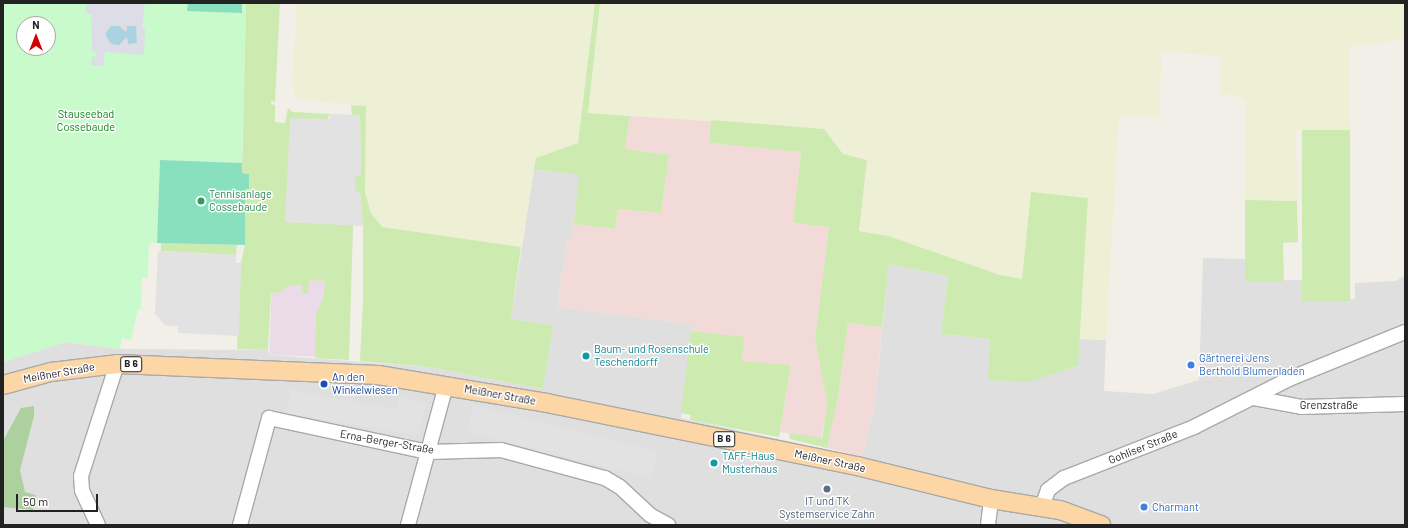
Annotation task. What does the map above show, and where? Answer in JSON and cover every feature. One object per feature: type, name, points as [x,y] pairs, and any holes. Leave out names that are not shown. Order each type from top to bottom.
[{"type":"main road","name":"Meißner Straße","points":[[3,385],[51,372],[117,364],[346,372],[446,385],[547,403],[857,466],[991,499]]},
{"type":"main road","name":"B 6","points":[[991,499],[1042,506],[1101,525]]},
{"type":"street","name":"Gohliser Straße","points":[[1042,506],[1048,490],[1064,478],[1194,427],[1289,379],[1405,332]]},
{"type":"street","points":[[98,525],[82,490],[81,476],[117,364]]},
{"type":"street","points":[[408,525],[446,385]]},
{"type":"street","name":"Grenzstraße","points":[[1254,398],[1301,407],[1405,404]]},
{"type":"street","name":"Erna-Berger-Straße","points":[[240,525],[269,418],[428,452],[501,450],[606,478],[620,487],[650,515],[668,525]]},
{"type":"street","points":[[988,525],[991,499]]},
{"type":"shaded area","points":[[87,3],[145,3],[142,28],[145,28],[144,55],[105,52],[103,66],[91,65],[92,57],[96,57],[97,52],[92,51],[91,14],[86,13]]},
{"type":"shaded area","points":[[330,114],[360,115],[361,175],[355,176],[355,191],[360,192],[363,226],[285,222],[290,118],[330,119]]},
{"type":"shaded area","points":[[630,116],[711,120],[709,143],[801,152],[793,223],[829,227],[815,339],[827,403],[821,439],[780,432],[791,365],[742,361],[743,350],[721,335],[691,331],[692,324],[557,307],[568,238],[572,238],[574,224],[615,229],[618,209],[661,213],[669,155],[625,149]]},
{"type":"shaded area","points":[[534,169],[580,175],[572,238],[568,238],[557,307],[692,324],[681,418],[862,457],[874,407],[889,264],[948,276],[941,334],[990,339],[1059,372],[1078,366],[1079,339],[1106,340],[1104,391],[1153,394],[1199,380],[1203,258],[1245,259],[1245,281],[1304,280],[1304,301],[1355,299],[1355,283],[1396,281],[1405,275],[1405,525],[3,525],[3,362],[66,342],[120,349],[268,350],[269,355],[428,367],[543,389],[553,325],[511,319]]},
{"type":"shaded area","points":[[274,222],[353,225],[348,358],[269,355]]},
{"type":"shaded area","points":[[158,251],[236,255],[236,263],[241,263],[239,336],[178,333],[178,326],[166,326],[155,314]]},
{"type":"shaded area","points":[[848,323],[882,327],[874,407],[862,457],[827,448],[838,398]]},
{"type":"shaded area","points":[[290,390],[396,409],[399,398],[425,402],[419,436],[286,413]]},
{"type":"shaded area","points":[[474,405],[657,451],[651,478],[467,432]]},
{"type":"green space","name":"Stauseebad Cossebaude","points":[[4,3],[246,3],[242,163],[160,160],[157,243],[149,243],[148,278],[142,278],[141,309],[138,309],[131,340],[122,338],[120,349],[66,342],[3,362]]},
{"type":"green space","points":[[188,3],[242,3],[242,13],[187,11]]},
{"type":"green space","points":[[246,3],[280,3],[275,102],[271,101],[271,104],[275,105],[275,122],[285,123],[288,108],[293,112],[330,114],[285,222],[353,225],[349,360],[315,358],[316,315],[324,295],[325,281],[309,280],[308,294],[302,294],[302,285],[289,285],[282,292],[271,293],[268,350],[237,349],[241,263],[245,245],[245,189],[249,189],[249,174],[242,173]]},
{"type":"green space","points":[[297,3],[595,3],[578,143],[536,158],[521,247],[382,227],[371,213],[365,193],[366,106],[304,100],[296,97],[292,85]]},
{"type":"green space","points":[[595,3],[600,3],[588,113],[630,116],[625,149],[669,155],[661,213],[618,209],[615,229],[574,224],[579,175],[534,169],[536,158],[578,143]]},
{"type":"green space","points":[[600,3],[1405,3],[1405,41],[1386,41],[1386,44],[1349,45],[1350,130],[1296,130],[1297,201],[1245,200],[1245,99],[1221,93],[1220,56],[1162,52],[1159,118],[1119,115],[1106,340],[1079,339],[1088,198],[1031,193],[1022,279],[1000,275],[874,233],[859,231],[867,160],[843,154],[824,129],[588,113]]},
{"type":"green space","points":[[351,105],[366,106],[365,193],[371,213],[382,227],[521,247],[511,319],[553,325],[543,389],[428,367],[360,361],[363,300],[363,226],[360,192],[355,192],[355,175],[361,175],[360,115],[352,115]]},
{"type":"green space","points":[[711,120],[824,129],[843,154],[867,160],[859,231],[888,236],[1000,275],[1022,279],[1031,192],[1088,198],[1078,366],[1028,382],[988,380],[990,339],[941,334],[948,276],[889,264],[882,327],[848,323],[838,398],[827,448],[790,439],[789,433],[822,438],[827,403],[815,339],[829,227],[793,223],[801,152],[709,143]]},
{"type":"green space","points":[[1302,130],[1350,130],[1350,301],[1302,301]]},
{"type":"green space","name":"Tennisanlage Cossebaude","points":[[160,160],[242,163],[242,173],[249,174],[249,189],[245,189],[245,245],[157,243]]},
{"type":"green space","points":[[1245,200],[1297,201],[1298,242],[1283,243],[1284,281],[1245,281]]},
{"type":"green space","points":[[161,243],[237,245],[236,255],[161,251]]},
{"type":"green space","points":[[691,331],[744,337],[742,361],[791,365],[779,437],[690,420],[691,415],[681,413]]},
{"type":"green space","points":[[34,406],[34,416],[20,470],[25,492],[36,495],[33,510],[3,507],[3,441],[21,408]]},
{"type":"water","points":[[111,26],[119,26],[127,31],[127,26],[136,26],[137,43],[128,44],[127,37],[119,45],[111,44],[105,34]]},
{"type":"place","name":"Tennisanlage Cossebaude","points":[[201,201]]},
{"type":"place","name":"Baum- und Rosenschule Teschendorff","points":[[586,356]]},
{"type":"place","name":"Gärtnerei Jens Berthold Blumenladen","points":[[1191,365]]},
{"type":"place","name":"An den Winkelwiesen","points":[[324,384]]},
{"type":"place","name":"TAFF-Haus Musterhaus","points":[[714,463]]},
{"type":"place","name":"IT und TK Systemservice Zahn","points":[[827,489]]},
{"type":"place","name":"Charmant","points":[[1144,507]]}]
